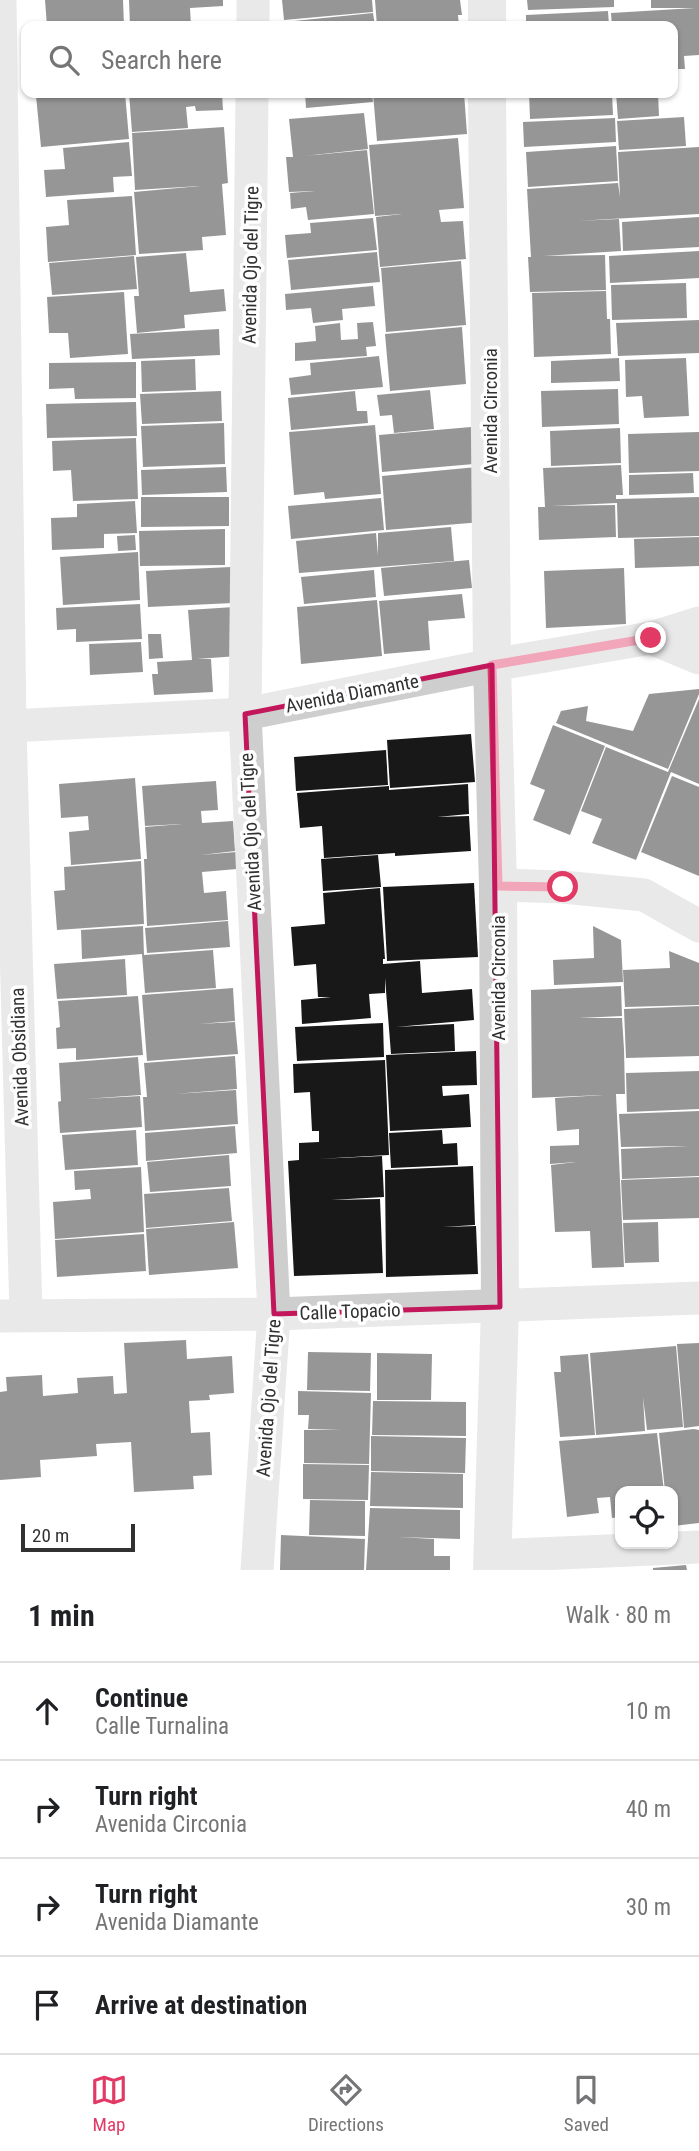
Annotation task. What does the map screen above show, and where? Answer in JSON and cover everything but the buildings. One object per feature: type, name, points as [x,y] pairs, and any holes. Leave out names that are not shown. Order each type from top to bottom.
[{"type":"street","name":"Avenida Obsidiana","points":[[1,0],[5,725],[13,1316]]},
{"type":"street","points":[[253,0],[253,21]]},
{"type":"street","points":[[486,0],[487,21]]},
{"type":"street","name":"Avenida Ojo del Tigre","points":[[252,98],[245,714],[274,1314],[257,1570]]},
{"type":"street","name":"Avenida Circonia","points":[[487,98],[492,665],[498,886],[500,1307],[492,1563]]},
{"type":"street","name":"Avenida Diamante","points":[[5,725],[245,714],[492,665],[651,638],[699,623]]},
{"type":"street","points":[[651,638],[699,658]]},
{"type":"street","points":[[498,886],[563,887],[643,895],[699,926]]},
{"type":"street","name":"Calle Topacio","points":[[13,1316],[274,1314],[699,1298]]},
{"type":"street","points":[[492,1563],[699,1547]]},
{"type":"highlighted area","points":[[492,665],[500,1307],[274,1314],[245,714]]},
{"type":"route","points":[[563,887],[498,886],[492,665],[651,638]]}]
